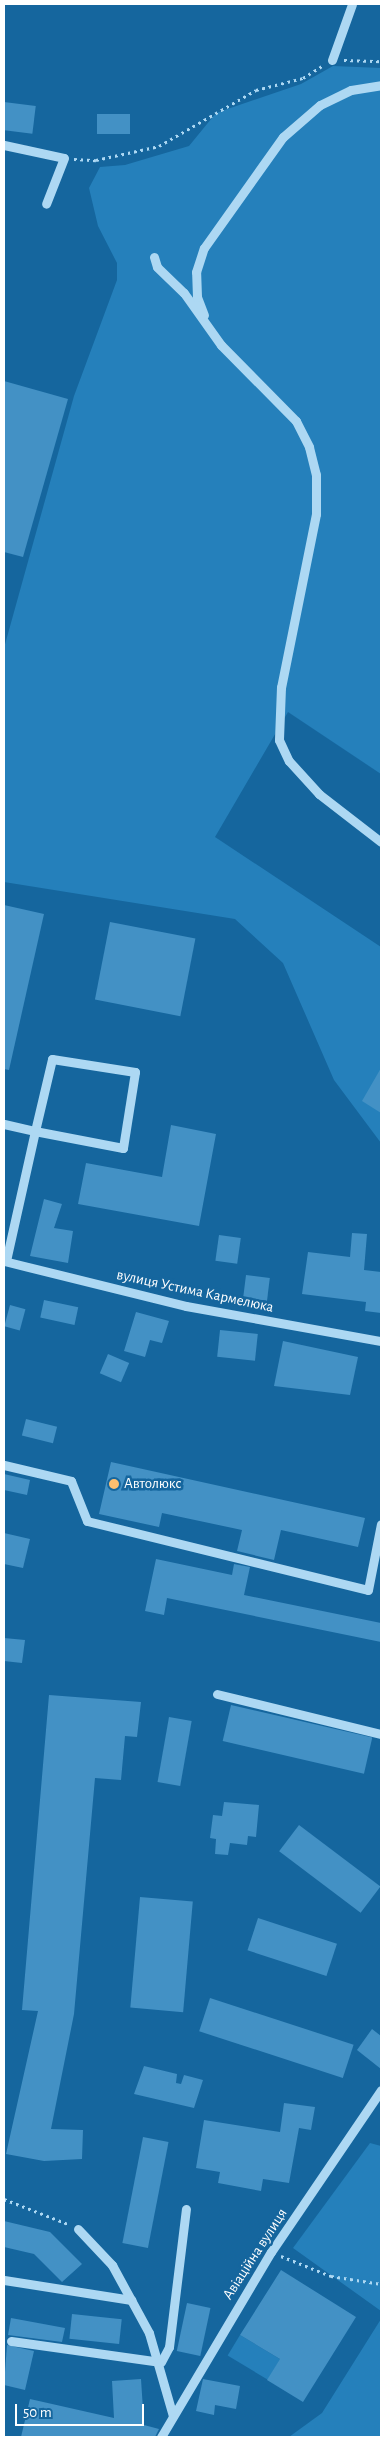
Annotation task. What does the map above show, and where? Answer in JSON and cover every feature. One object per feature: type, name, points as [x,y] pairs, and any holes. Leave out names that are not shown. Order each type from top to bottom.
[{"type":"street","points":[[332,60],[352,4]]},
{"type":"street","points":[[208,326],[197,298],[196,272],[204,248],[283,137],[320,105],[351,90],[381,85]]},
{"type":"street","points":[[4,145],[64,158],[46,204]]},
{"type":"street","points":[[154,257],[157,268],[296,421],[316,475],[316,514],[276,715],[279,740],[290,761],[319,794],[381,842]]},
{"type":"street","points":[[4,1124],[35,1131],[123,1148],[135,1072],[52,1059],[35,1131],[5,1261]]},
{"type":"street","name":"вулиця Устима Кармелюка","points":[[5,1261],[186,1306],[381,1341]]},
{"type":"street","points":[[4,1466],[72,1481],[87,1521],[368,1590],[381,1524]]},
{"type":"street","points":[[217,1694],[381,1734]]},
{"type":"street","name":"Авіаційна вулиця","points":[[161,2437],[271,2252],[381,2090]]},
{"type":"street","points":[[160,2362],[169,2347],[186,2210]]},
{"type":"street","points":[[78,2229],[112,2265],[131,2300],[160,2362],[173,2416]]},
{"type":"street","points":[[4,2280],[131,2300]]},
{"type":"street","points":[[11,2341],[160,2362]]},
{"type":"path","points":[[64,158],[96,160],[159,146],[256,90],[303,78],[332,60],[381,61]]},
{"type":"path","points":[[4,2199],[78,2229]]},
{"type":"path","points":[[271,2252],[331,2276],[381,2284]]},
{"type":"shaded area","points":[[333,66],[381,68],[381,774],[288,712],[215,837],[381,947],[381,1143],[334,1080],[283,963],[235,919],[4,882],[4,648],[74,396],[117,280],[117,263],[98,226],[89,188],[100,167],[125,165],[189,146],[216,113],[301,84]]},
{"type":"shaded area","points":[[370,2143],[381,2146],[381,2311],[293,2248]]},
{"type":"shaded area","points":[[381,2319],[381,2437],[289,2437],[322,2413]]},
{"type":"shaded area","points":[[240,2335],[280,2359],[268,2380],[228,2356]]},
{"type":"building","points":[[4,102],[36,106],[32,134],[4,130]]},
{"type":"building","points":[[97,114],[130,114],[130,134],[97,134]]},
{"type":"building","points":[[4,381],[68,399],[23,557],[4,552]]},
{"type":"building","points":[[4,905],[44,914],[9,1070],[4,1069]]},
{"type":"building","points":[[110,922],[195,939],[180,1016],[95,1000]]},
{"type":"building","points":[[381,1068],[381,1113],[362,1101]]},
{"type":"building","points":[[171,1125],[216,1134],[199,1226],[78,1204],[86,1163],[162,1177]]},
{"type":"building","points":[[44,1199],[62,1204],[54,1228],[73,1231],[68,1263],[30,1256]]},
{"type":"building","points":[[352,1233],[367,1234],[364,1270],[381,1272],[381,1313],[365,1311],[366,1302],[302,1294],[308,1252],[350,1257]]},
{"type":"building","points":[[219,1235],[241,1238],[237,1264],[215,1261]]},
{"type":"building","points":[[246,1275],[270,1278],[267,1301],[243,1298]]},
{"type":"building","points":[[44,1300],[78,1307],[74,1325],[40,1318]]},
{"type":"building","points":[[10,1305],[25,1309],[20,1330],[4,1326]]},
{"type":"building","points":[[136,1312],[169,1321],[162,1343],[150,1340],[145,1357],[124,1351]]},
{"type":"building","points":[[220,1330],[258,1334],[255,1361],[217,1357]]},
{"type":"building","points":[[283,1341],[358,1357],[350,1395],[274,1386]]},
{"type":"building","points":[[108,1354],[129,1363],[121,1382],[100,1373]]},
{"type":"building","points":[[26,1419],[57,1427],[53,1443],[22,1435]]},
{"type":"building","points":[[111,1462],[365,1518],[358,1547],[281,1530],[274,1560],[237,1551],[242,1530],[162,1513],[159,1527],[99,1514]]},
{"type":"building","points":[[4,1474],[30,1480],[27,1495],[4,1490]]},
{"type":"building","points":[[4,1533],[30,1539],[23,1568],[4,1564]]},
{"type":"building","points":[[156,1559],[232,1575],[234,1564],[250,1567],[244,1595],[381,1623],[381,1642],[167,1598],[164,1615],[145,1611]]},
{"type":"building","points":[[4,1638],[25,1640],[22,1663],[4,1661]]},
{"type":"building","points":[[49,1695],[141,1702],[137,1737],[125,1736],[121,1780],[95,1778],[74,2014],[51,2129],[83,2130],[82,2159],[44,2161],[6,2154],[38,2011],[22,2010]]},
{"type":"building","points":[[231,1705],[372,1738],[364,1774],[223,1741]]},
{"type":"building","points":[[169,1717],[192,1721],[180,1786],[158,1782]]},
{"type":"building","points":[[224,1802],[259,1805],[256,1837],[248,1836],[247,1845],[230,1843],[228,1855],[215,1854],[216,1839],[210,1838],[213,1815],[222,1816]]},
{"type":"building","points":[[299,1825],[380,1886],[361,1913],[279,1851]]},
{"type":"building","points":[[140,1897],[193,1902],[183,2012],[130,2008]]},
{"type":"building","points":[[258,1918],[337,1944],[326,1976],[247,1950]]},
{"type":"building","points":[[210,1998],[354,2045],[343,2078],[199,2031]]},
{"type":"building","points":[[372,2029],[381,2036],[381,2069],[357,2050]]},
{"type":"building","points":[[144,2066],[177,2074],[176,2083],[181,2084],[184,2075],[203,2080],[194,2108],[134,2094]]},
{"type":"building","points":[[284,2103],[315,2107],[311,2130],[299,2128],[289,2183],[263,2179],[261,2191],[218,2183],[220,2172],[196,2168],[204,2120],[280,2132]]},
{"type":"building","points":[[143,2137],[169,2142],[148,2248],[122,2243]]},
{"type":"building","points":[[4,2221],[50,2232],[82,2264],[62,2282],[34,2254],[4,2247]]},
{"type":"building","points":[[281,2270],[356,2317],[303,2402],[267,2380],[280,2359],[240,2335]]},
{"type":"building","points":[[187,2303],[210,2308],[200,2356],[177,2351]]},
{"type":"building","points":[[72,2314],[122,2319],[119,2344],[69,2339]]},
{"type":"building","points":[[11,2318],[65,2328],[62,2342],[8,2335]]},
{"type":"building","points":[[7,2345],[34,2351],[25,2390],[4,2385]]},
{"type":"building","points":[[141,2379],[144,2425],[159,2429],[155,2437],[21,2437],[30,2399],[114,2418],[112,2381]]},
{"type":"building","points":[[203,2379],[240,2386],[236,2409],[215,2405],[214,2415],[196,2411]]},
{"type":"place","name":"Автолюкс","points":[[114,1484]]}]
